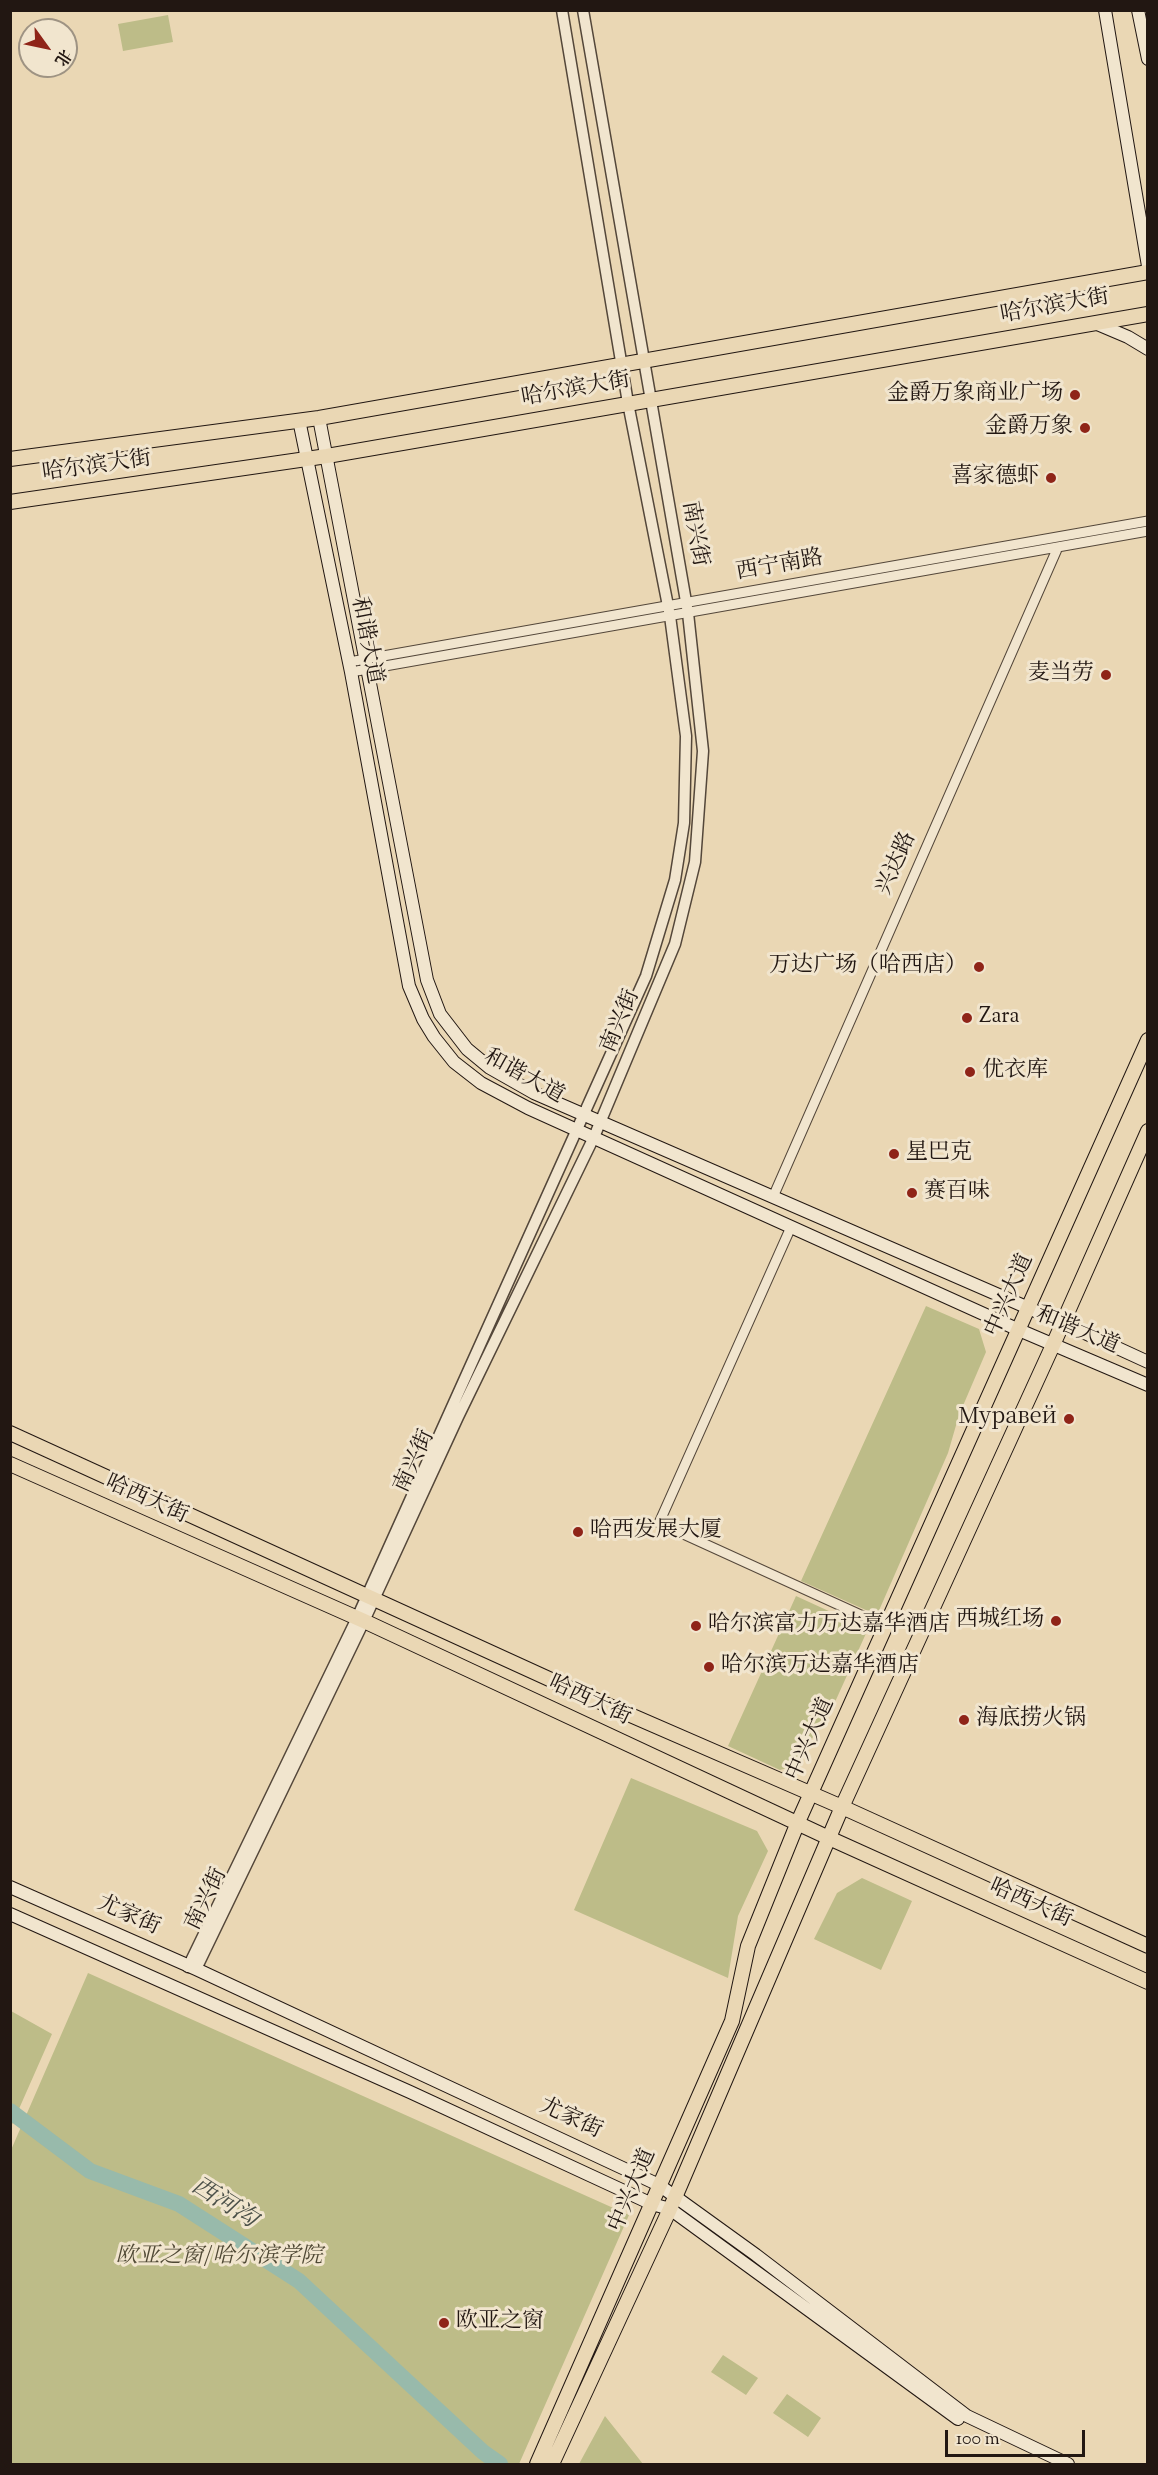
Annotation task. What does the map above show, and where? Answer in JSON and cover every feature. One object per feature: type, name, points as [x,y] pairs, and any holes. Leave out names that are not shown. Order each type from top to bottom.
[{"type":"main road","points":[[1105,10],[1148,266]]},
{"type":"main road","points":[[1138,10],[1148,59]]},
{"type":"main road","name":"哈尔滨大街","points":[[10,459],[319,418],[1148,272]]},
{"type":"main road","name":"哈尔滨大街","points":[[10,502],[327,456],[1148,314]]},
{"type":"main road","points":[[1094,322],[1148,349]]},
{"type":"main road","name":"和谐大道","points":[[319,418],[427,980],[440,1014],[467,1049],[512,1082],[1148,1362]]},
{"type":"main road","name":"和谐大道","points":[[299,420],[350,667],[409,986],[423,1019],[444,1050],[469,1074],[528,1108],[1019,1330],[1148,1385]]},
{"type":"main road","name":"中兴大道","points":[[542,2464],[659,2185],[732,2021],[748,1946],[798,1822],[1148,1040]]},
{"type":"main road","name":"中兴大道","points":[[542,2464],[673,2203],[842,1807],[1148,1131]]},
{"type":"main road","name":"哈西大街","points":[[10,1433],[582,1694],[842,1807],[1148,1946]]},
{"type":"main road","name":"哈西大街","points":[[10,1464],[361,1619],[829,1838],[1148,1982]]},
{"type":"main road","name":"尤家街","points":[[10,1887],[192,1968],[659,2185],[673,2203],[963,2423],[1049,2464]]},
{"type":"main road","name":"尤家街","points":[[10,1914],[410,2092],[652,2204],[673,2203],[967,2416],[1068,2464]]},
{"type":"street","name":"南兴街","points":[[192,1968],[361,1619],[646,976],[675,880],[684,823],[687,752],[670,611],[628,404],[562,10]]},
{"type":"street","name":"南兴街","points":[[370,1597],[594,1137],[675,944],[695,862],[703,751],[687,608],[583,10]]},
{"type":"street","name":"西宁南路","points":[[687,608],[1148,521]]},
{"type":"street","name":"西宁南路","points":[[350,667],[1148,531]]},
{"type":"street","name":"兴达路","points":[[773,1197],[1058,547]]},
{"type":"street","points":[[791,1227],[659,1523],[885,1626]]},
{"type":"green space","points":[[168,15],[173,42],[123,51],[118,24]]},
{"type":"green space","points":[[926,1306],[979,1329],[986,1352],[959,1415],[948,1453],[877,1615],[801,1581]]},
{"type":"green space","points":[[796,1596],[868,1629],[835,1702],[821,1720],[800,1764],[780,1770],[728,1746]]},
{"type":"green space","points":[[631,1778],[757,1831],[768,1851],[738,1916],[728,1978],[574,1910]]},
{"type":"green space","points":[[862,1878],[912,1901],[881,1970],[814,1939],[837,1893]]},
{"type":"green space","name":"欧亚之窗/哈尔滨学院","points":[[88,1973],[629,2215],[519,2464],[11,2464],[11,2150]]},
{"type":"green space","points":[[11,2011],[52,2034],[11,2127]]},
{"type":"green space","points":[[723,2355],[758,2378],[746,2395],[711,2372]]},
{"type":"green space","points":[[787,2394],[821,2418],[808,2437],[773,2413]]},
{"type":"green space","points":[[605,2416],[643,2464],[579,2464]]},
{"type":"waterway","name":"西河沟","points":[[10,2111],[90,2171],[179,2204],[299,2281],[483,2452],[500,2464]]},
{"type":"place","name":"金爵万象商业广场","points":[[1075,395]]},
{"type":"place","name":"金爵万象","points":[[1085,428]]},
{"type":"place","name":"喜家德虾","points":[[1051,478]]},
{"type":"place","name":"麦当劳","points":[[1106,675]]},
{"type":"place","name":"万达广场（哈西店）","points":[[979,967]]},
{"type":"place","name":"Zara","points":[[967,1018]]},
{"type":"place","name":"优衣库","points":[[970,1072]]},
{"type":"place","name":"星巴克","points":[[894,1154]]},
{"type":"place","name":"赛百味","points":[[912,1193]]},
{"type":"place","name":"Муравей","points":[[1069,1419]]},
{"type":"place","name":"哈西发展大厦","points":[[578,1532]]},
{"type":"place","name":"西城红场","points":[[1056,1621]]},
{"type":"place","name":"哈尔滨富力万达嘉华酒店","points":[[696,1626]]},
{"type":"place","name":"哈尔滨万达嘉华酒店","points":[[709,1667]]},
{"type":"place","name":"海底捞火锅","points":[[964,1720]]},
{"type":"place","name":"欧亚之窗","points":[[444,2323]]}]
